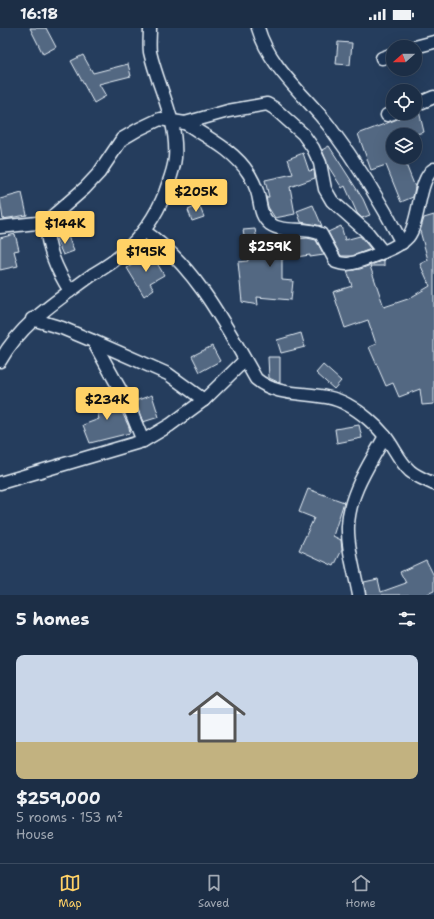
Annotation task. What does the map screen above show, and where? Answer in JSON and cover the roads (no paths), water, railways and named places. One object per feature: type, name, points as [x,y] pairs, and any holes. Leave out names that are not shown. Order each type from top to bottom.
[{"type":"street","points":[[0,361],[10,343],[32,319],[122,255],[144,231],[161,204],[172,175],[175,158],[172,120],[158,80],[150,50],[150,28]]},
{"type":"street","points":[[258,28],[270,57],[330,128],[382,204],[402,242]]},
{"type":"street","points":[[422,45],[434,42]]},
{"type":"street","points":[[422,101],[434,97]]},
{"type":"street","points":[[185,123],[247,106],[267,104],[274,108],[303,134],[313,148],[320,163],[325,189],[332,201],[367,232],[383,252]]},
{"type":"street","points":[[0,227],[46,222],[85,188],[99,173],[122,139],[160,119],[185,123],[224,148],[240,161],[249,174],[257,191],[260,208],[264,218],[270,224],[278,228],[308,230],[320,234],[336,262],[343,264],[350,264],[383,252],[410,236],[424,187],[431,171],[434,169]]},
{"type":"street","points":[[46,222],[46,239],[51,255],[60,276],[70,291]]},
{"type":"street","points":[[144,231],[161,242],[186,268],[205,295],[256,379],[264,386],[296,394],[327,396],[348,405],[385,436],[398,457],[411,472],[434,484]]},
{"type":"street","points":[[32,319],[62,328],[93,340],[168,374],[204,400]]},
{"type":"street","points":[[93,340],[127,402],[143,441]]},
{"type":"street","points":[[0,483],[143,441],[170,425],[204,400],[245,360]]},
{"type":"street","points":[[359,595],[352,560],[348,526],[351,506],[360,481],[385,436]]}]
